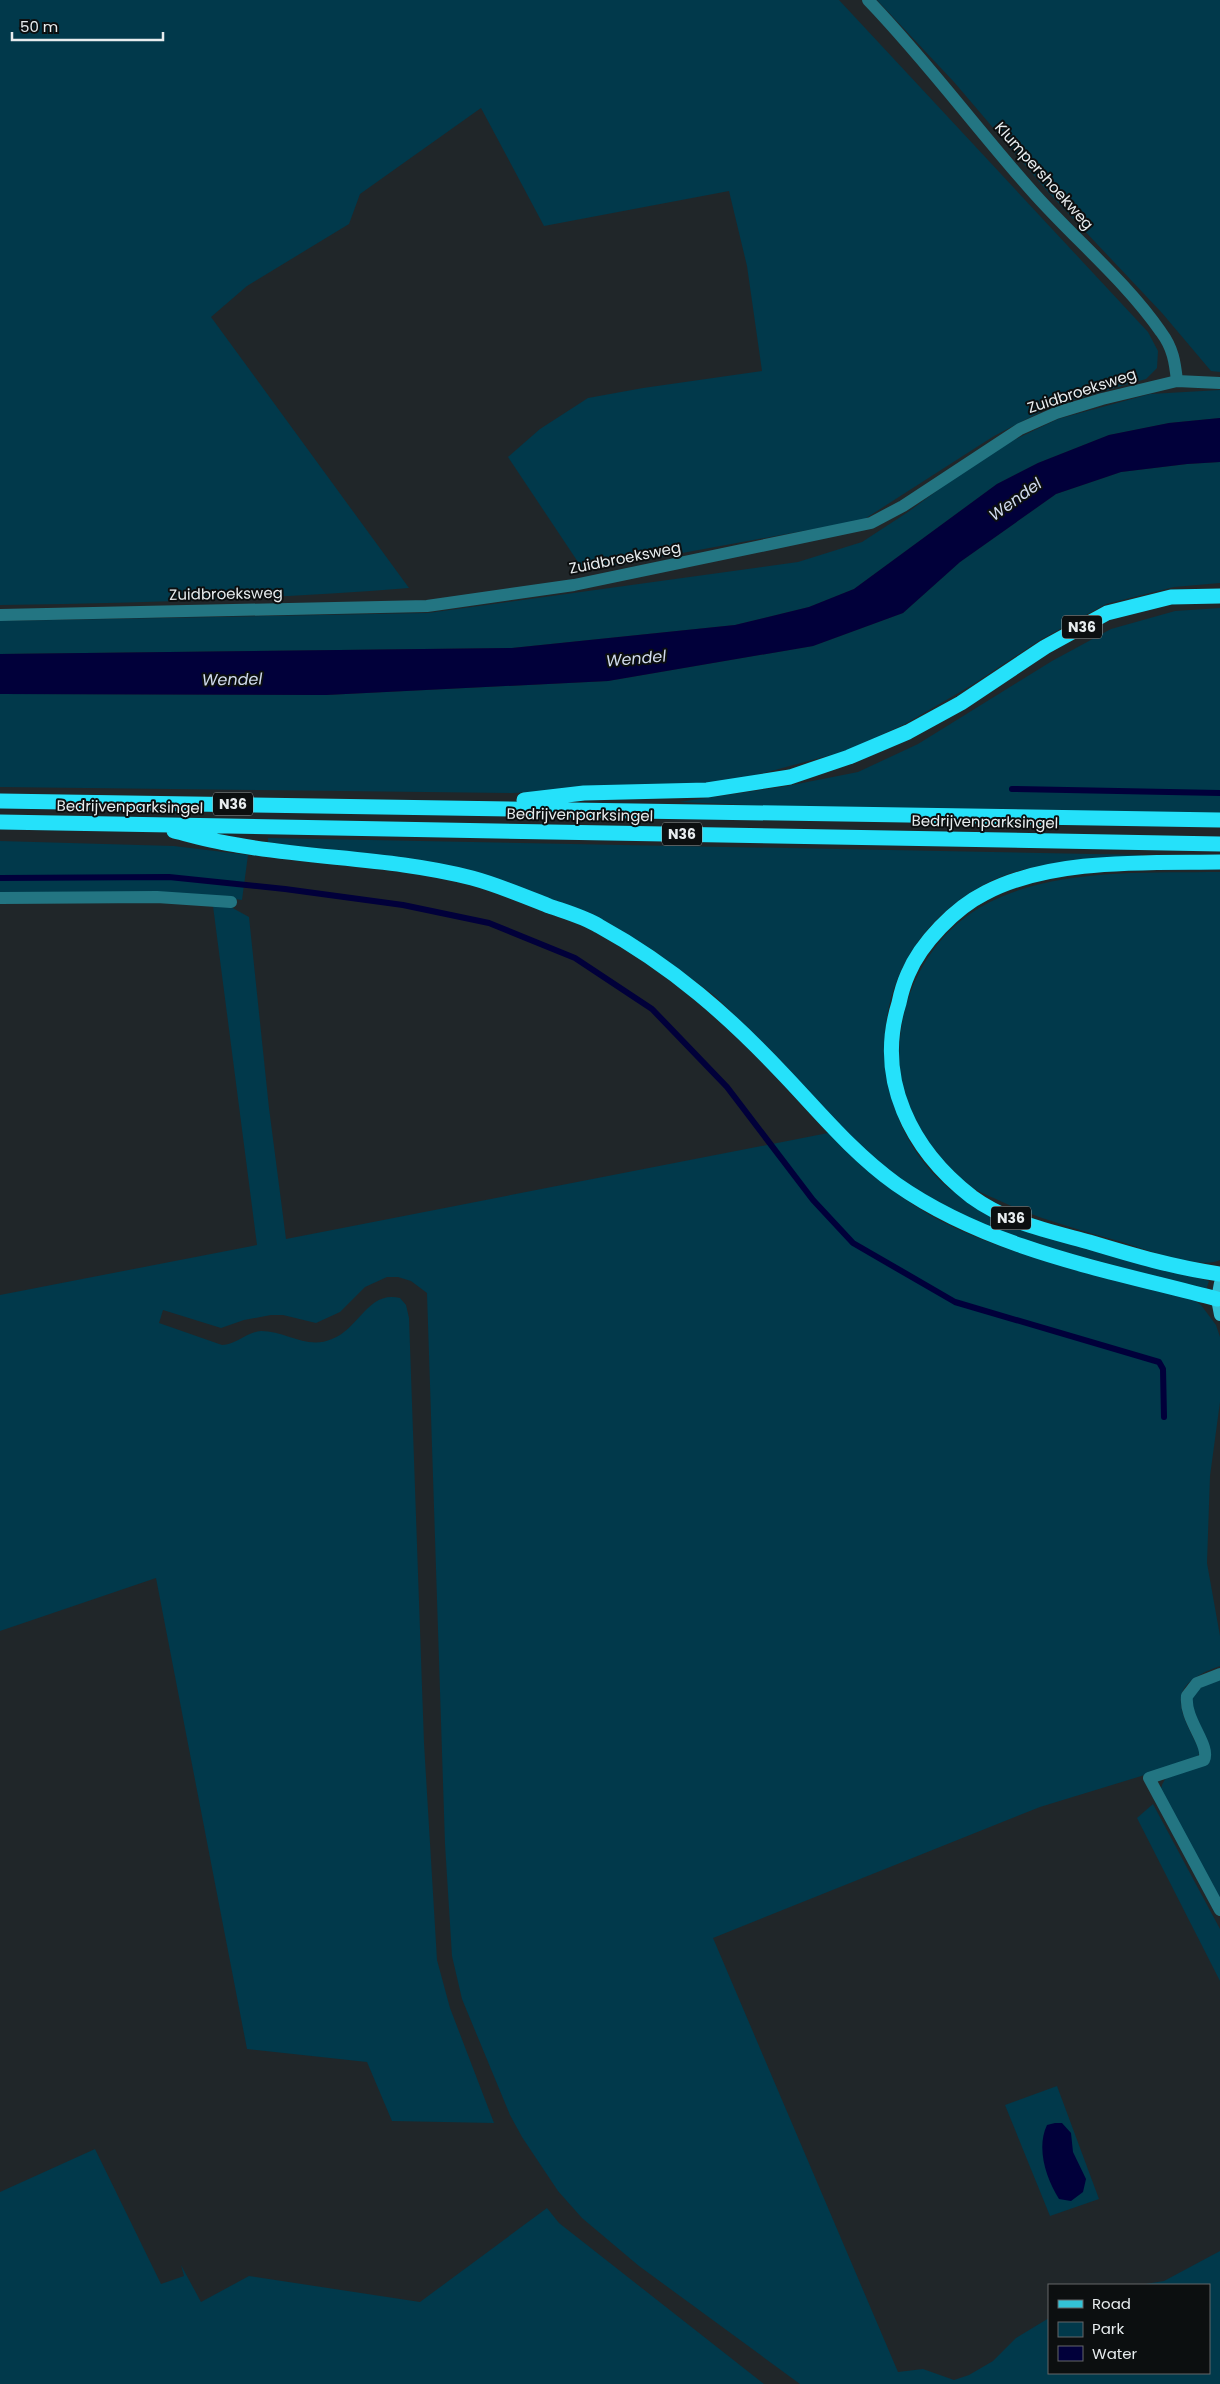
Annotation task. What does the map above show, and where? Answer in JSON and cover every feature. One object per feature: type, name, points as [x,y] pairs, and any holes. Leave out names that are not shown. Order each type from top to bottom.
[{"type":"highway","name":"N36","points":[[466,807],[584,793],[707,790],[790,777],[850,757],[908,732],[961,703],[1045,647],[1107,613],[1171,597],[1220,596]]},
{"type":"highway","name":"Bedrijvenparksingel","points":[[0,801],[1220,820]]},
{"type":"highway","name":"Bedrijvenparksingel","points":[[0,822],[1220,844]]},
{"type":"highway","name":"N36","points":[[143,824],[238,846],[404,866],[472,878],[596,924],[661,964],[696,990],[732,1021],[836,1131],[867,1160],[896,1183],[937,1210],[985,1234],[1049,1254],[1217,1299]]},
{"type":"highway","name":"N36","points":[[1220,862],[1107,865],[1035,874],[985,893],[956,912],[931,937],[908,973],[893,1020],[891,1052],[894,1086],[910,1127],[939,1168],[973,1197],[1004,1215],[1032,1226],[1117,1250],[1220,1274]]},
{"type":"main road","points":[[1220,1283],[1217,1299],[1220,1315]]},
{"type":"street","name":"Klumpershoekweg","points":[[868,0],[906,39],[1031,190],[1122,285],[1161,331],[1174,353],[1177,381]]},
{"type":"street","name":"Zuidbroeksweg","points":[[0,615],[427,606],[574,585],[871,523],[903,506],[1020,429],[1056,413],[1102,399],[1177,381],[1220,383]]},
{"type":"street","points":[[0,898],[157,897],[231,902]]},
{"type":"street","points":[[1220,1674],[1197,1683],[1187,1696],[1188,1713],[1206,1749],[1204,1760],[1149,1778],[1220,1910]]},
{"type":"green space","points":[[0,0],[839,0],[1148,332],[1158,351],[1157,368],[1146,379],[1052,406],[994,436],[863,520],[584,571],[508,457],[540,429],[588,398],[762,371],[747,266],[729,191],[544,226],[481,108],[360,194],[349,224],[247,286],[211,317],[409,588],[205,600],[0,605]]},
{"type":"green space","points":[[877,0],[1220,0],[1220,372],[1211,371],[1162,313],[1048,192],[954,82]]},
{"type":"green space","points":[[1220,390],[1220,418],[1169,423],[1109,435],[1038,463],[997,484],[854,589],[809,607],[735,625],[512,648],[0,654],[0,621],[428,613],[798,562],[862,542],[908,512],[991,451],[1058,419],[1150,394]]},
{"type":"green space","points":[[1220,462],[1220,583],[1174,587],[1106,604],[1040,640],[972,685],[905,724],[846,751],[756,775],[711,783],[513,793],[0,787],[0,694],[326,695],[608,681],[813,646],[903,613],[960,562],[1056,494],[1121,472]]},
{"type":"green space","points":[[1220,608],[1220,813],[792,807],[679,802],[787,786],[858,772],[918,744],[1052,661],[1111,629],[1175,611]]},
{"type":"green space","points":[[268,838],[1142,855],[1142,857],[1062,863],[1022,870],[985,884],[955,903],[930,927],[910,954],[896,984],[887,1015],[885,1049],[888,1083],[898,1117],[914,1149],[937,1178],[955,1193],[996,1216],[1069,1243],[1209,1281],[1206,1290],[1039,1245],[971,1221],[901,1182],[875,1160],[832,1118],[774,1054],[715,996],[653,950],[576,909],[503,881],[268,842]]},
{"type":"green space","points":[[0,841],[174,846],[248,855],[242,900],[214,896],[0,892]]},
{"type":"green space","points":[[1220,872],[1220,1260],[1211,1262],[1186,1261],[1157,1253],[1013,1207],[972,1187],[939,1155],[920,1128],[906,1099],[902,1085],[899,1058],[901,1031],[906,1005],[916,980],[929,956],[945,935],[965,917],[988,903],[1014,892],[1042,884],[1101,875]]},
{"type":"green space","points":[[213,906],[229,906],[249,917],[269,1108],[286,1239],[828,1133],[863,1166],[901,1196],[928,1214],[957,1229],[989,1242],[1055,1263],[1189,1297],[1201,1305],[1216,1325],[1220,1337],[1220,1402],[1210,1476],[1207,1563],[1220,1636],[1220,1666],[1190,1682],[1183,1691],[1181,1700],[1182,1711],[1200,1751],[1197,1759],[1040,1807],[713,1938],[898,2372],[923,2369],[954,2380],[969,2375],[993,2361],[1016,2338],[1048,2319],[1048,2374],[1210,2374],[1210,2284],[1145,2284],[1164,2281],[1220,2251],[1220,2384],[800,2384],[639,2266],[582,2218],[558,2191],[522,2137],[510,2115],[462,1999],[452,1956],[445,1844],[427,1293],[411,1281],[398,1277],[387,1277],[365,1287],[340,1312],[316,1323],[283,1315],[271,1315],[244,1320],[221,1328],[163,1310],[159,1323],[222,1345],[261,1331],[305,1341],[323,1342],[341,1334],[380,1300],[389,1297],[400,1298],[406,1305],[409,1318],[424,1743],[437,1960],[450,2008],[494,2123],[392,2121],[367,2062],[247,2049],[156,1578],[0,1631],[0,1295],[257,1245]]},
{"type":"green space","points":[[1220,1677],[1220,1906],[1161,1795],[1161,1787],[1164,1781],[1174,1773],[1201,1764],[1188,1695]]},
{"type":"green space","points":[[1153,1804],[1220,1929],[1220,1981],[1137,1818]]},
{"type":"green space","points":[[1057,2086],[1099,2199],[1050,2216],[1005,2105]]},
{"type":"green space","points":[[95,2149],[161,2284],[184,2276],[181,2265],[201,2302],[249,2276],[420,2302],[547,2208],[559,2223],[764,2384],[0,2384],[0,2192]]},
{"type":"water","name":"Wendel","points":[[1220,418],[1220,462],[1121,472],[1056,494],[960,562],[903,613],[813,646],[608,681],[326,695],[0,694],[0,654],[512,648],[735,625],[809,607],[854,589],[997,484],[1038,463],[1109,435],[1169,423]]},
{"type":"water","points":[[1062,2123],[1071,2133],[1073,2152],[1086,2179],[1083,2192],[1071,2201],[1059,2199],[1050,2182],[1044,2163],[1042,2143],[1044,2134],[1047,2125]]},
{"type":"waterway","points":[[1012,789],[1220,793]]},
{"type":"waterway","points":[[0,878],[169,877],[285,889],[403,905],[489,923],[575,958],[652,1009],[727,1087],[813,1200],[853,1243],[955,1302],[1159,1362],[1163,1369],[1164,1417]]}]
